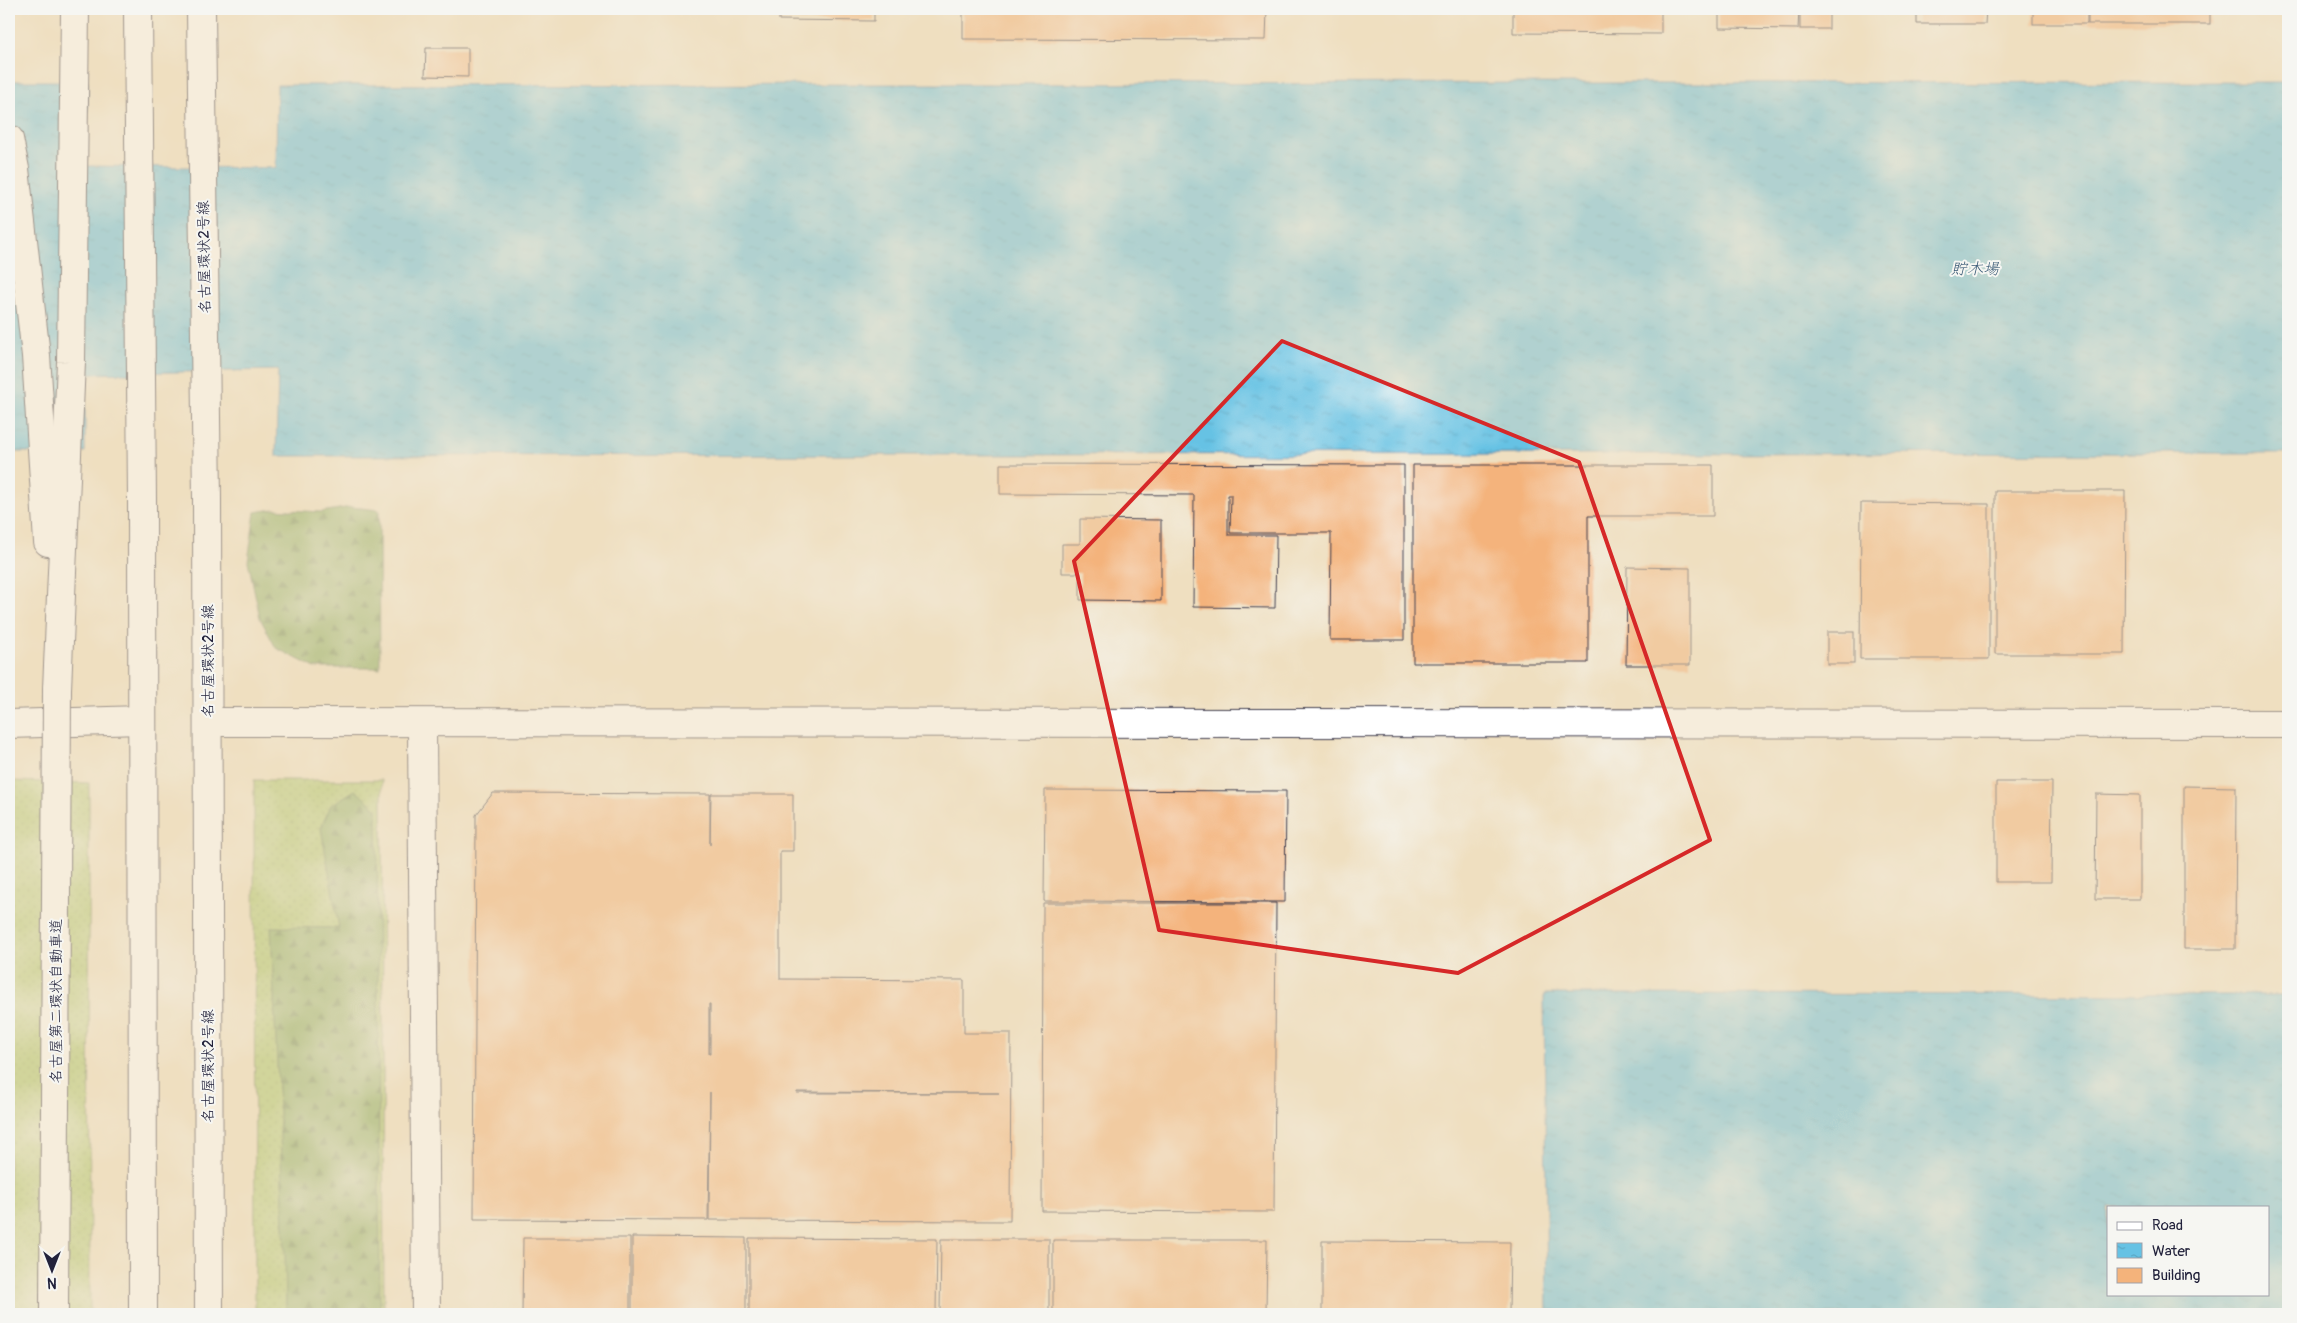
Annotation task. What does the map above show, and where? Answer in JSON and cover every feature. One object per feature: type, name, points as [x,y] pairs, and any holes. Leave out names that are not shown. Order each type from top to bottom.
[{"type":"main road","points":[[57,689],[71,362],[75,9]]},
{"type":"main road","points":[[138,9],[142,500],[143,1314]]},
{"type":"main road","name":"名古屋環状2号線","points":[[201,9],[207,500],[209,1314]]},
{"type":"main road","points":[[9,139],[15,169],[36,356],[57,689]]},
{"type":"main road","name":"名古屋第二環状自動車道","points":[[54,1314],[57,689]]},
{"type":"main road","points":[[9,724],[141,720]]},
{"type":"main road","points":[[208,722],[2288,724]]},
{"type":"main road","points":[[422,723],[426,1314]]},
{"type":"highlighted area","points":[[1282,341],[1579,462],[1710,840],[1458,973],[1159,930],[1074,561]]},
{"type":"green space","points":[[351,507],[379,510],[380,668],[315,668],[276,648],[260,618],[248,561],[255,512],[274,509],[321,512]]},
{"type":"green space","points":[[254,780],[382,780],[384,1314],[255,1314]]},
{"type":"green space","points":[[9,781],[89,783],[90,1314],[9,1314]]},
{"type":"green space","points":[[355,790],[377,809],[380,1314],[286,1314],[271,927],[339,928],[321,828],[331,805]]},
{"type":"water","name":"貯木場","points":[[9,81],[88,81],[87,166],[276,168],[277,85],[2288,82],[2288,453],[276,456],[278,370],[85,374],[85,452],[9,452]]},
{"type":"water","points":[[1544,994],[2288,995],[2288,1314],[1547,1314]]},
{"type":"building","points":[[779,9],[874,9],[874,21],[779,20]]},
{"type":"building","points":[[963,9],[1267,9],[1266,40],[963,39]]},
{"type":"building","points":[[1513,9],[1661,9],[1661,34],[1513,33]]},
{"type":"building","points":[[1719,9],[1799,9],[1798,29],[1719,28]]},
{"type":"building","points":[[1800,9],[1829,9],[1829,29],[1800,29]]},
{"type":"building","points":[[1917,9],[1986,9],[1985,24],[1917,24]]},
{"type":"building","points":[[2033,9],[2087,9],[2087,24],[2033,24]]},
{"type":"building","points":[[2088,9],[2210,9],[2210,24],[2088,24]]},
{"type":"building","points":[[426,48],[468,48],[468,77],[425,76]]},
{"type":"building","points":[[1000,464],[1404,465],[1404,640],[1330,640],[1331,533],[1230,533],[1231,495],[1228,495],[1228,535],[1276,535],[1275,608],[1193,607],[1194,495],[1000,494]]},
{"type":"building","points":[[1413,465],[1713,465],[1713,516],[1588,516],[1588,663],[1413,663]]},
{"type":"building","points":[[1995,491],[2125,491],[2124,654],[1995,654]]},
{"type":"building","points":[[1861,503],[1989,504],[1989,659],[1860,659]]},
{"type":"building","points":[[1080,519],[1161,520],[1161,601],[1080,600],[1080,573],[1062,573],[1062,544],[1080,544]]},
{"type":"building","points":[[1627,567],[1690,568],[1690,665],[1626,665]]},
{"type":"building","points":[[1827,632],[1854,632],[1854,664],[1827,664]]},
{"type":"building","points":[[1996,782],[2052,782],[2051,882],[1996,882]]},
{"type":"building","points":[[2184,786],[2236,787],[2235,949],[2184,949]]},
{"type":"building","points":[[1045,790],[1286,791],[1285,902],[1044,901]]},
{"type":"building","points":[[493,793],[710,794],[710,845],[711,794],[793,794],[793,851],[780,851],[780,979],[964,980],[964,1033],[1011,1033],[1010,1221],[709,1220],[710,1092],[708,1220],[474,1219],[476,815]],"holes":[[[710,1004],[710,1054],[709,1054]],[[797,1092],[964,1093],[797,1093]]]},
{"type":"building","points":[[2096,794],[2140,795],[2140,899],[2095,899]]},
{"type":"building","points":[[1043,903],[1276,903],[1274,1212],[1042,1211]]},
{"type":"building","points":[[632,1237],[746,1238],[746,1314],[632,1314]]},
{"type":"building","points":[[523,1238],[630,1238],[630,1314],[522,1314]]},
{"type":"building","points":[[749,1238],[937,1239],[936,1314],[749,1314]]},
{"type":"building","points":[[941,1239],[1049,1239],[1049,1314],[940,1314]]},
{"type":"building","points":[[1053,1240],[1267,1240],[1266,1314],[1053,1314]]},
{"type":"building","points":[[1322,1241],[1510,1242],[1509,1314],[1322,1314]]}]
